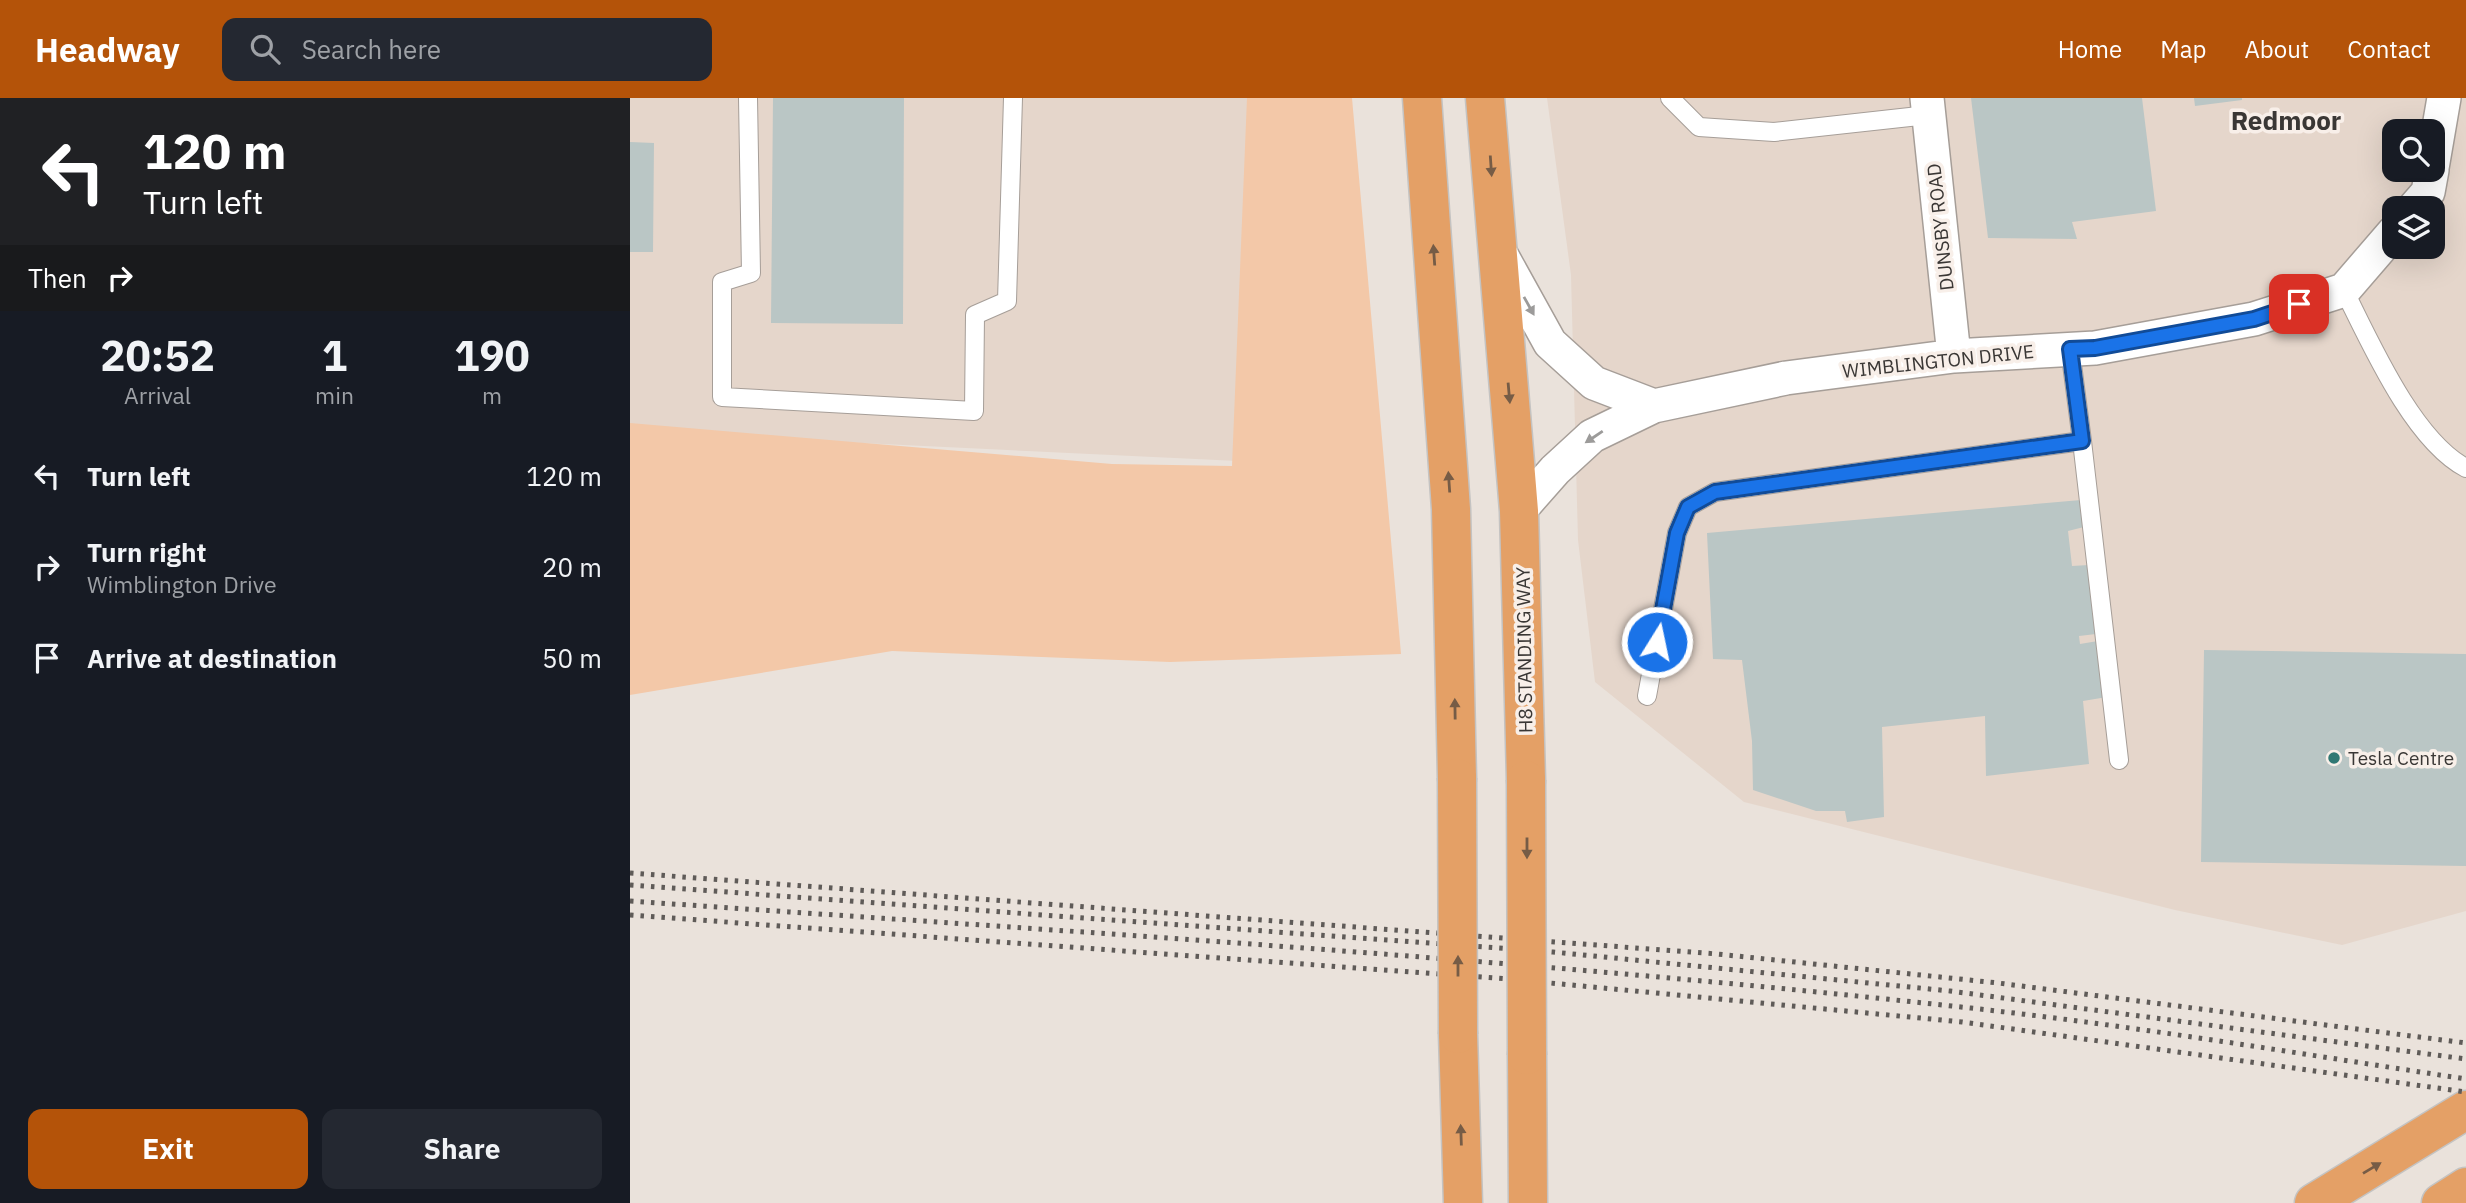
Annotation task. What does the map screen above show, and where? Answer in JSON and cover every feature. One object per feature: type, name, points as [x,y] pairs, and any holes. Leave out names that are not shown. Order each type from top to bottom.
[{"type":"highway","points":[[1422,98],[1451,509],[1463,1203]]},
{"type":"highway","name":"H8 STANDING WAY","points":[[1485,98],[1519,511],[1526,780],[1528,1203]]},
{"type":"highway","points":[[2314,1203],[2466,1110]]},
{"type":"highway","points":[[2441,1203],[2466,1187]]},
{"type":"street","points":[[2440,119],[2444,98]]},
{"type":"street","name":"DUNSBY ROAD","points":[[1928,107],[1954,356]]},
{"type":"street","points":[[1496,246],[1550,343],[1594,383],[1654,406]]},
{"type":"street","points":[[2344,290],[2382,246]]},
{"type":"street","name":"WIMBLINGTON DRIVE","points":[[1519,511],[1555,470],[1592,436],[1654,406],[1786,378],[1954,356],[2095,348],[2254,319],[2344,290]]},
{"type":"lane","points":[[748,98],[751,273],[722,282],[722,397],[974,411],[975,315],[1007,302],[1013,98]]},
{"type":"lane","points":[[1670,98],[1699,127],[1774,132],[1928,107]]},
{"type":"lane","points":[[2344,290],[2393,389],[2450,460],[2466,468]]},
{"type":"lane","points":[[2070,349],[2119,760]]},
{"type":"lane","points":[[1647,696],[1677,533],[1688,507],[1715,492],[2082,441]]},
{"type":"shaded area","points":[[630,98],[1250,98],[1238,461],[630,432]]},
{"type":"shaded area","points":[[1247,98],[1352,98],[1401,654],[1170,662],[892,651],[630,695],[630,423],[1112,464],[1232,466]]},
{"type":"shaded area","points":[[1547,98],[2466,98],[2466,911],[2342,945],[2175,910],[1744,802],[1595,682],[1578,540],[1571,275]]},
{"type":"building","points":[[773,98],[904,98],[903,324],[771,323]]},
{"type":"building","points":[[1971,98],[2142,98],[2156,211],[2072,222],[2077,239],[1988,238]]},
{"type":"building","points":[[2194,98],[2242,98],[2242,100],[2195,106]]},
{"type":"building","points":[[630,142],[654,143],[653,252],[630,252]]},
{"type":"building","points":[[2081,500],[2084,527],[2068,531],[2072,566],[2089,565],[2096,634],[2079,636],[2080,644],[2098,641],[2107,697],[2083,701],[2089,764],[1986,776],[1985,716],[1882,727],[1884,817],[1847,822],[1845,811],[1816,811],[1753,790],[1752,741],[1742,660],[1713,659],[1707,533]]},
{"type":"building","name":"Tesla Centre","points":[[2204,650],[2466,654],[2466,866],[2201,862]]},
{"type":"railway","points":[[630,873],[1717,954],[1998,983],[2466,1043]]},
{"type":"railway","points":[[630,885],[1553,952],[1950,991],[2466,1059]]},
{"type":"railway","points":[[630,901],[1301,948],[1803,991],[2094,1023],[2466,1079]]},
{"type":"railway","points":[[630,915],[1508,979],[1962,1022],[2466,1092]]},
{"type":"place","name":"Tesla Centre","points":[[2334,758]]},
{"type":"district","name":"Redmoor","points":[[2286,121]]},
{"type":"route","points":[[1657,642],[1677,533],[1688,507],[1715,492],[2082,441],[2070,349],[2095,348],[2254,319],[2299,304]]}]
